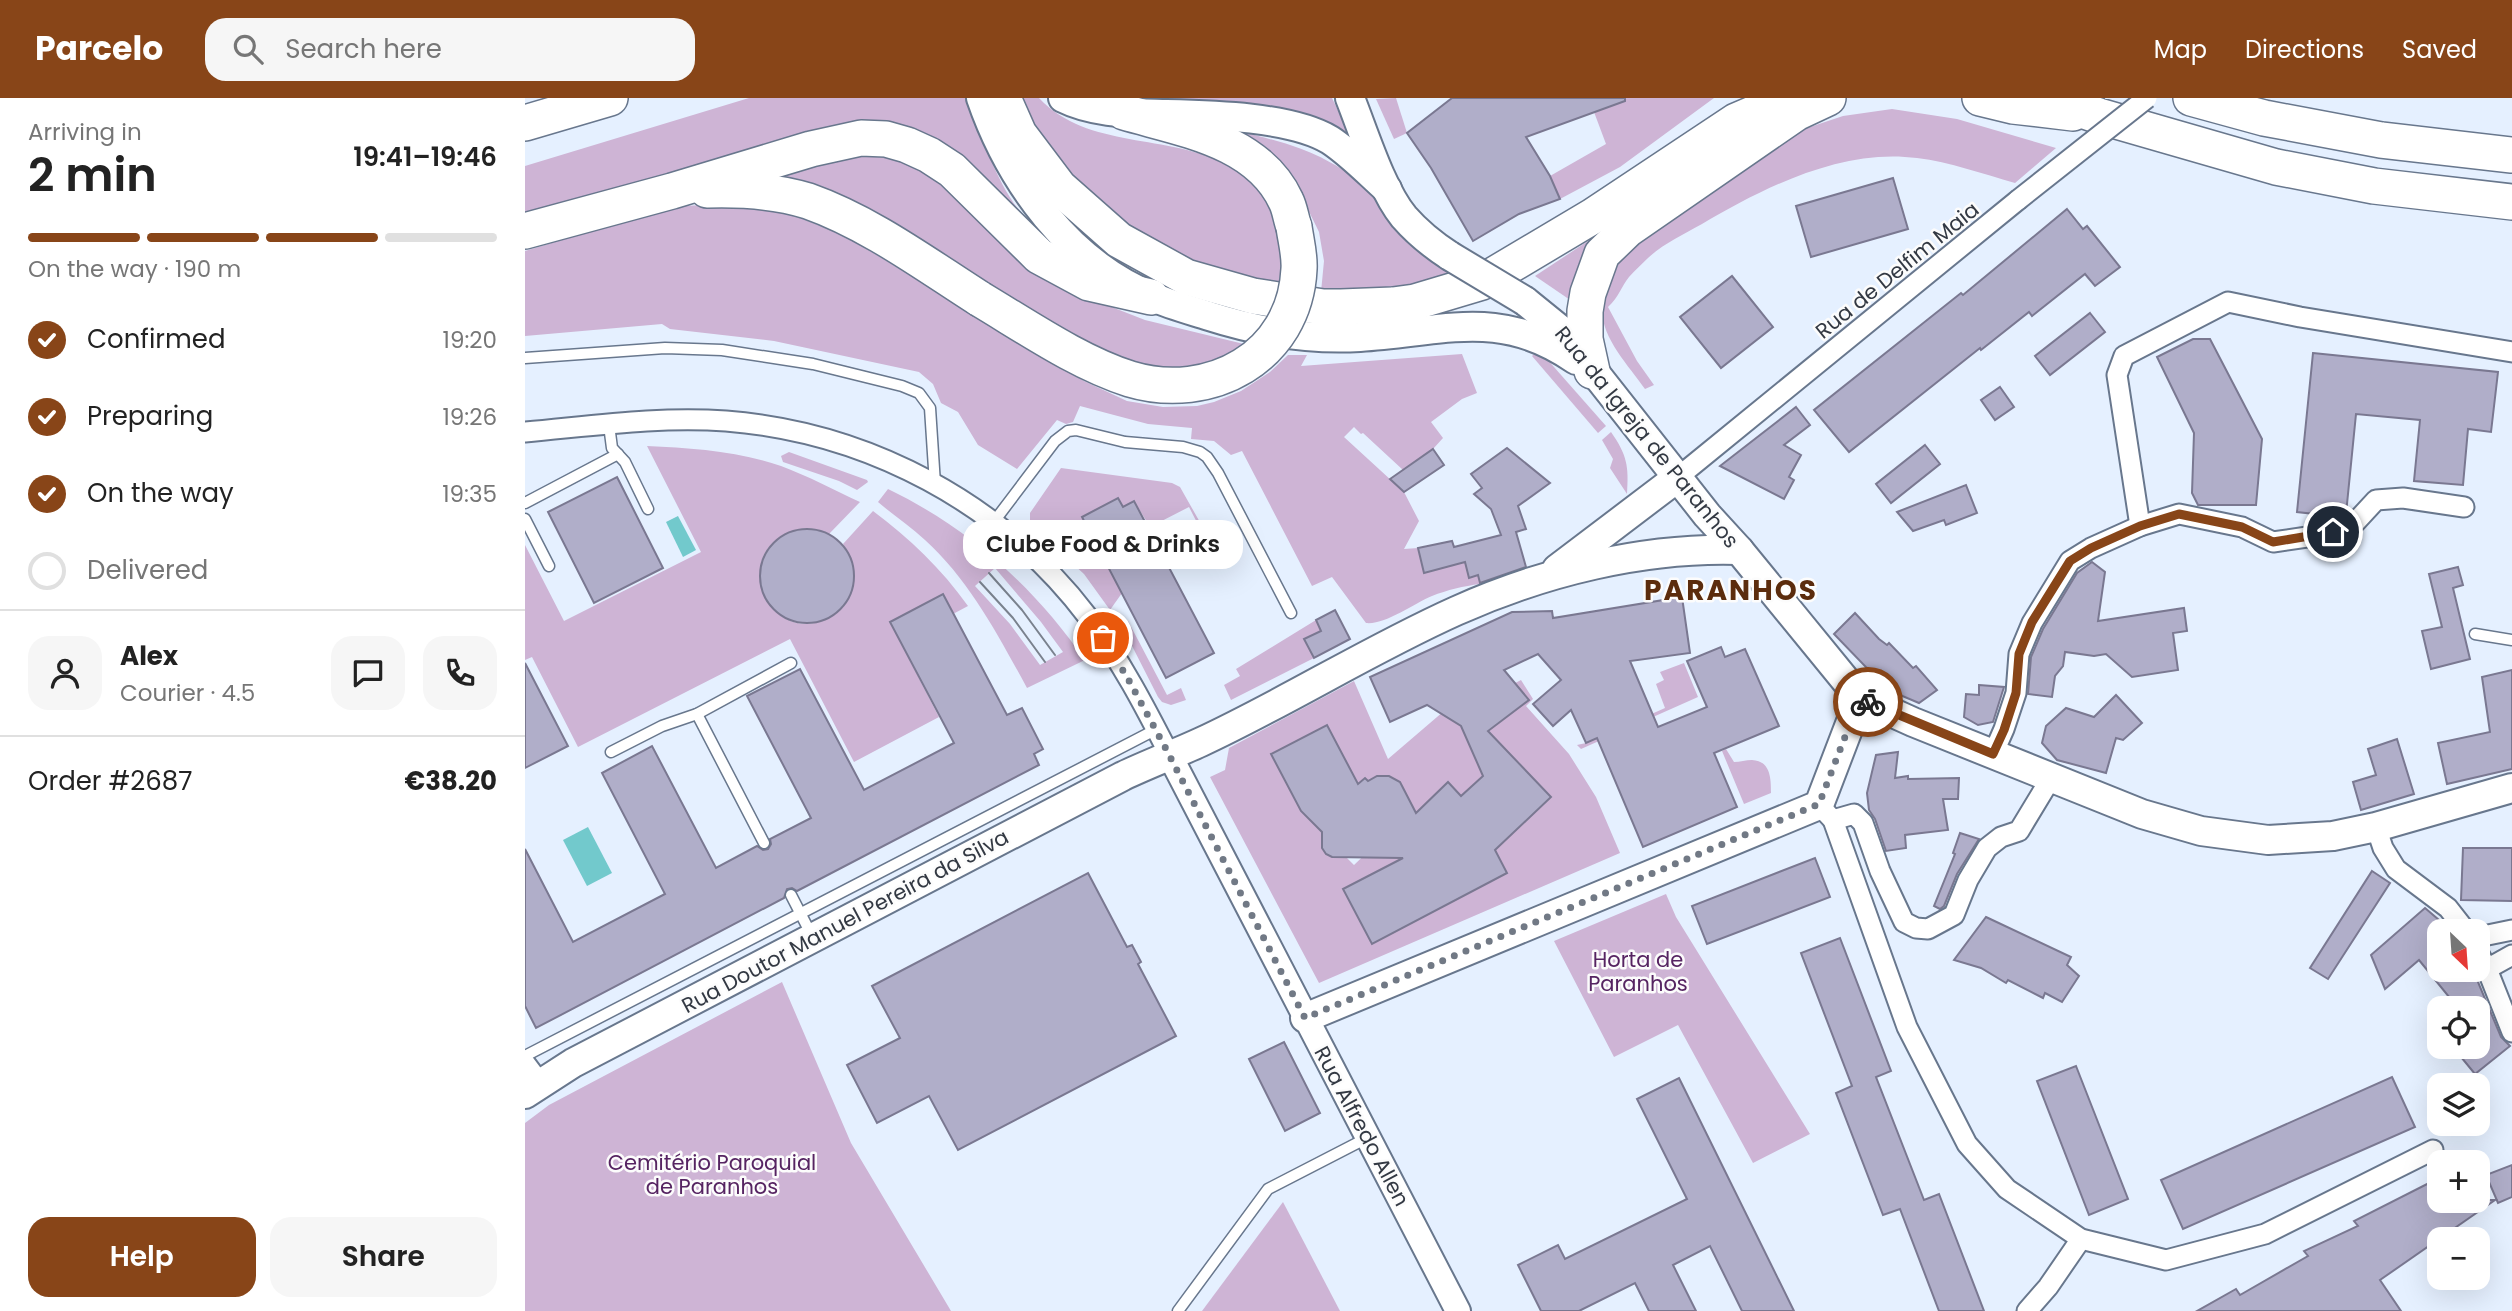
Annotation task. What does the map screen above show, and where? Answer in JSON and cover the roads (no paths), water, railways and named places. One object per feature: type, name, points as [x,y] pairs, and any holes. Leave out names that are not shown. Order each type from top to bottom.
[{"type":"highway","points":[[525,123],[610,98]]},
{"type":"highway","points":[[1003,98],[1019,134],[1059,187],[1119,240],[1186,277],[1253,296],[1323,307],[1415,302],[1482,282],[1593,216],[1736,121],[1769,107],[1802,98]]},
{"type":"highway","points":[[1593,371],[1585,339],[1585,311],[1588,293],[1602,254],[1628,229],[1796,113],[1828,98]]},
{"type":"highway","points":[[1980,98],[2013,106],[2099,116]]},
{"type":"highway","points":[[2048,98],[2099,116],[2276,167],[2374,186],[2512,202]]},
{"type":"highway","points":[[2190,98],[2264,118],[2381,140],[2512,155]]},
{"type":"highway","points":[[672,191],[742,189],[806,201],[856,221],[980,299],[1109,372],[1161,385],[1184,386],[1212,381],[1238,369],[1262,353],[1284,324],[1296,290],[1299,268],[1294,227],[1286,201],[1269,175],[1246,154],[1203,135],[1124,112]]},
{"type":"highway","points":[[525,231],[811,149],[861,138],[886,139],[929,155],[952,170],[1039,256],[1089,282],[1151,297]]},
{"type":"main road","points":[[981,98],[1014,173],[1050,220],[1095,264],[1151,297],[1242,326],[1296,336],[1361,337],[1460,326],[1505,328],[1556,346],[1593,371]]},
{"type":"main road","points":[[1063,98],[1092,108],[1124,112],[1218,115],[1286,125],[1329,140],[1387,189]]},
{"type":"main road","name":"Rua da Igreja de Paranhos","points":[[1350,98],[1387,189],[1402,215],[1426,240],[1525,301],[1562,331],[1677,478],[1860,698]]},
{"type":"main road","points":[[1548,576],[1677,478]]},
{"type":"main road","points":[[1548,576],[1628,559],[1683,551],[1739,550]]},
{"type":"main road","name":"Rua Doutor Manuel Pereira da Silva","points":[[530,1080],[585,1057],[807,926],[1169,754],[1200,742],[1450,614],[1548,576]]},
{"type":"main road","points":[[1305,1018],[1826,812],[1860,698],[2142,814],[2201,831],[2268,840],[2333,836],[2376,827],[2512,788]]},
{"type":"street","name":"Rua de Delfim Maia","points":[[1677,478],[2147,98]]},
{"type":"street","points":[[2140,526],[2117,374],[2124,356],[2228,302],[2300,317],[2512,352]]},
{"type":"street","points":[[525,432],[696,420],[775,428],[809,434],[869,453],[935,484],[993,523],[1045,569],[1088,617],[1122,668],[1169,754]]},
{"type":"street","points":[[1993,754],[2016,693],[2019,654],[2032,622],[2070,561],[2091,548],[2140,526],[2179,514],[2242,527],[2273,542],[2351,527],[2375,500],[2403,498],[2464,507]]},
{"type":"street","name":"Rua Alfredo Allen","points":[[1169,754],[1458,1311]]},
{"type":"street","points":[[2051,778],[2019,831],[2001,837],[1987,848],[1968,880],[1954,915],[1928,929],[1916,929],[1905,922],[1880,871],[1863,823],[1854,814],[1826,812],[1907,1027],[1967,1144],[2007,1189],[2081,1239],[2166,1260],[2265,1234],[2427,1153]]},
{"type":"street","points":[[2376,827],[2383,848],[2396,869],[2448,908],[2457,919]]},
{"type":"street","points":[[2490,935],[2512,930]]},
{"type":"street","points":[[2490,960],[2512,955]]},
{"type":"street","points":[[2490,978],[2512,1032]]},
{"type":"street","points":[[2027,1311],[2048,1287],[2081,1239]]},
{"type":"lane","points":[[525,358],[665,348],[722,350],[788,359],[902,387],[919,393],[930,408],[935,484]]},
{"type":"lane","points":[[609,425],[612,448],[625,462],[648,509]]},
{"type":"lane","points":[[993,523],[1055,441],[1068,431],[1082,431],[1125,442],[1183,447],[1200,452],[1219,473],[1291,613]]},
{"type":"lane","points":[[525,503],[618,454]]},
{"type":"lane","points":[[525,519],[549,566]]},
{"type":"lane","points":[[2475,634],[2512,639]]},
{"type":"lane","points":[[611,752],[662,726],[697,714],[792,663]]},
{"type":"lane","points":[[697,714],[764,843]]},
{"type":"lane","points":[[525,1056],[807,926],[1155,730]]},
{"type":"lane","points":[[791,895],[807,926]]},
{"type":"lane","points":[[1178,1311],[1268,1189],[1368,1137]]},
{"type":"tram line","points":[[989,573],[1022,610],[1055,655]]},
{"type":"tram line","points":[[980,582],[1013,618],[1045,662]]},
{"type":"place","name":"Clube Food & Drinks","points":[[1103,638]]},
{"type":"district","name":"PARANHOS","points":[[1731,590]]},
{"type":"park label","name":"Horta de Paranhos","points":[[1638,971]]},
{"type":"park label","name":"Cemitério Paroquial de Paranhos","points":[[712,1174]]}]
